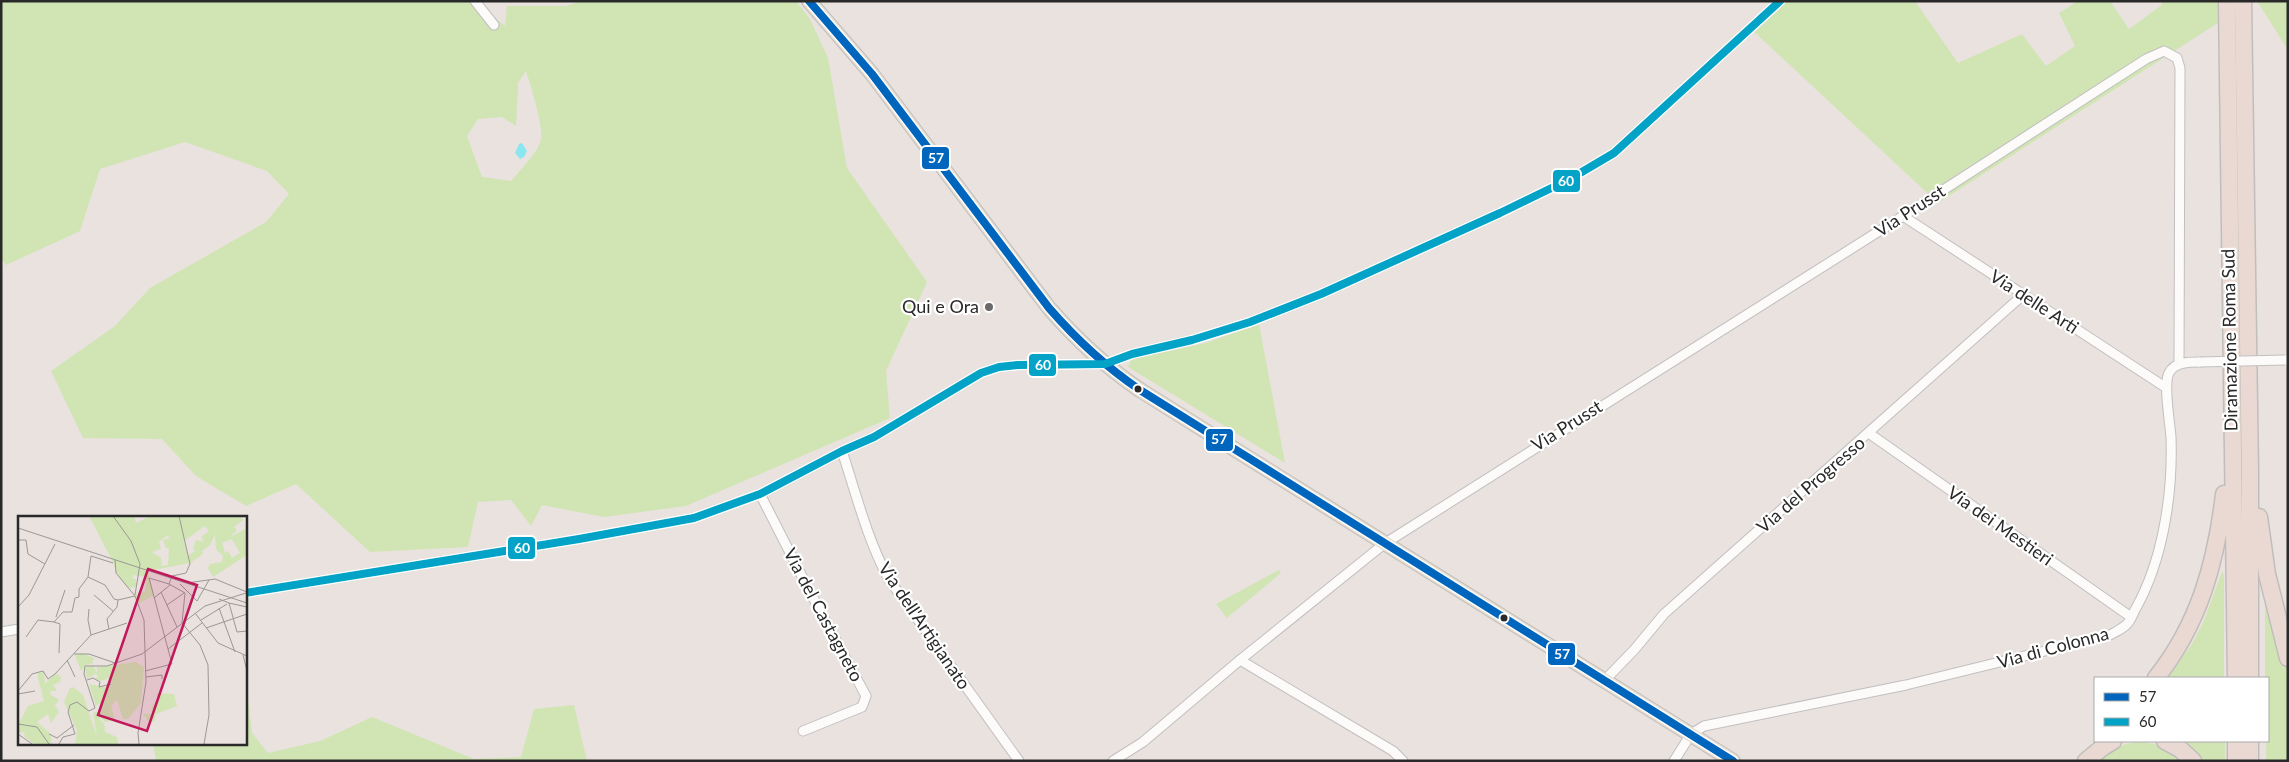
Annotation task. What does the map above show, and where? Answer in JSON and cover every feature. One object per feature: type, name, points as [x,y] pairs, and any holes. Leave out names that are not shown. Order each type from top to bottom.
[{"type":"highway","name":"Diramazione Roma Sud","points":[[2227,1],[2231,463],[2236,677]]},
{"type":"highway","name":"Diramazione Roma Sud","points":[[2243,1],[2250,473],[2250,677]]},
{"type":"highway","points":[[2157,677],[2174,655],[2199,605],[2213,557],[2231,463]]},
{"type":"highway","points":[[2250,473],[2256,496],[2266,574],[2288,658]]},
{"type":"highway","points":[[2079,761],[2096,742]]},
{"type":"highway","points":[[2086,761],[2112,742]]},
{"type":"highway","points":[[2167,742],[2180,749],[2193,761]]},
{"type":"highway","points":[[2236,742],[2236,761]]},
{"type":"highway","points":[[2250,742],[2250,761]]},
{"type":"main road","points":[[809,1],[872,74],[1049,308],[1074,336],[1105,364],[1140,390],[1733,761]]},
{"type":"street","points":[[475,1],[494,25]]},
{"type":"street","points":[[246,594],[570,541],[694,518],[760,494],[842,451],[874,437],[981,373],[1018,365],[1105,364],[1132,354],[1192,340],[1303,301],[1570,180],[1607,158],[1780,1]]},
{"type":"street","name":"Via Prusst","points":[[1384,544],[1904,216],[2159,52],[2170,53],[2177,58],[2180,68],[2179,364]]},
{"type":"street","name":"Via delle Arti","points":[[1904,216],[2166,387]]},
{"type":"street","name":"Via del Progresso","points":[[1605,680],[1634,650],[1664,614],[1870,434],[2023,295]]},
{"type":"street","points":[[2166,387],[2169,372],[2179,364],[2286,361]]},
{"type":"street","name":"Via di Colonna","points":[[1691,734],[1704,726],[1906,685],[2110,635],[2127,624],[2144,594],[2156,562],[2170,489],[2171,440],[2166,387]]},
{"type":"street","name":"Via dei Mestieri","points":[[1870,434],[2131,617]]},
{"type":"street","name":"Via dell'Artigianato","points":[[842,451],[870,537],[888,578],[1019,761]]},
{"type":"street","name":"Via del Castagneto","points":[[760,494],[866,696],[862,707],[803,730]]},
{"type":"street","points":[[1113,761],[1143,742],[1240,660],[1384,544]]},
{"type":"street","points":[[1,632],[18,629]]},
{"type":"street","points":[[1240,660],[1393,751],[1403,761]]},
{"type":"street","points":[[1674,761],[1691,734]]},
{"type":"green space","points":[[1,1],[468,1],[485,10],[505,26],[507,6],[566,6],[582,1],[796,1],[810,19],[828,58],[847,168],[927,282],[886,371],[890,418],[686,506],[604,517],[542,505],[531,526],[511,500],[478,502],[468,547],[370,552],[296,484],[246,506],[196,476],[162,439],[83,438],[51,371],[115,326],[150,288],[266,222],[289,194],[267,171],[185,142],[100,169],[80,231],[6,265],[1,258]],"holes":[[[526,71],[540,126],[541,140],[539,146],[511,181],[482,177],[467,136],[478,119],[502,117],[516,126],[518,83]]]},
{"type":"green space","points":[[1780,1],[1915,1],[1958,63],[2022,34],[2046,66],[2075,46],[2059,13],[2078,1],[2110,1],[2129,29],[2162,5],[2161,1],[2252,1],[1938,203],[1750,28]]},
{"type":"green space","points":[[2257,1],[2288,1],[2288,50]]},
{"type":"green space","points":[[1259,324],[1285,463],[1128,367],[1132,359],[1206,343]]},
{"type":"green space","points":[[1279,570],[1281,573],[1227,618],[1216,604]]},
{"type":"green space","points":[[2222,572],[2224,575],[2224,677],[2169,677],[2192,644],[2203,623]]},
{"type":"green space","points":[[2265,593],[2288,670],[2288,761],[2266,761],[2266,742],[2269,742],[2269,677],[2265,677]]},
{"type":"green space","points":[[246,682],[252,733],[268,753],[320,741],[372,717],[474,759],[521,757],[534,709],[574,705],[587,761],[156,761],[153,744],[246,744]]},
{"type":"green space","points":[[2138,742],[2164,747],[2187,761],[2094,761],[2115,748]]},
{"type":"green space","points":[[2181,742],[2225,742],[2225,761],[2202,761]]},
{"type":"water","points":[[522,143],[527,151],[524,157],[520,159],[515,153],[519,144]]},
{"type":"transit line","name":"57","points":[[809,1],[872,74],[1049,308],[1103,362],[1140,390],[1733,761]]},
{"type":"transit line","name":"60","points":[[246,593],[579,539],[694,518],[760,494],[842,451],[874,437],[981,373],[999,367],[1018,365],[1105,364],[1132,354],[1192,340],[1250,322],[1321,294],[1500,213],[1570,179],[1614,153],[1780,1]]},
{"type":"place","name":"Qui e Ora","points":[[989,307]]}]
